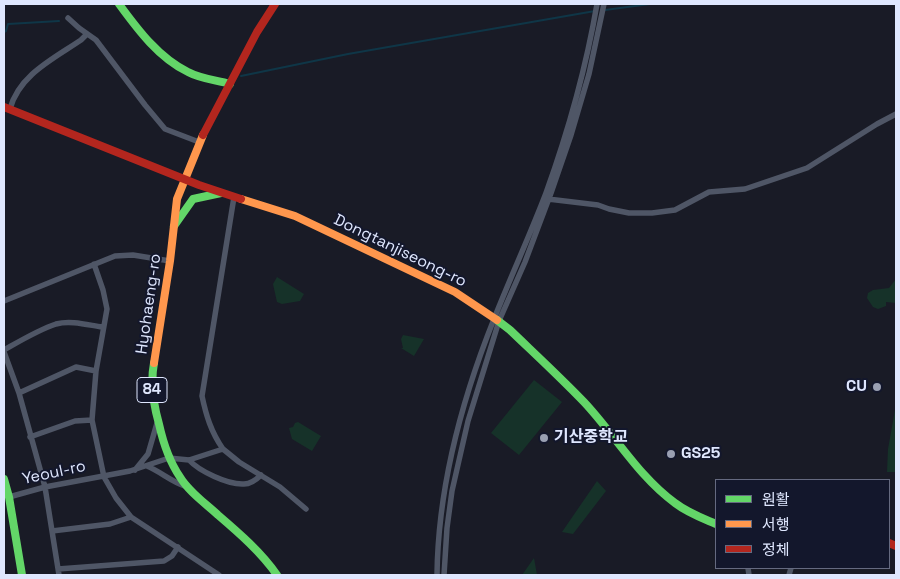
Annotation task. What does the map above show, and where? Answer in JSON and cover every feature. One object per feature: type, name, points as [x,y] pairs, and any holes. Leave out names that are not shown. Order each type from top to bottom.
[{"type":"main road","points":[[119,4],[134,26],[162,53],[190,73],[210,78],[228,88]]},
{"type":"main road","name":"84","points":[[228,88],[274,4]]},
{"type":"main road","name":"Hyohaeng-ro","points":[[228,88],[199,142],[177,198],[170,261],[151,381],[157,421],[169,458],[187,487],[239,533],[268,562],[277,575]]},
{"type":"main road","name":"Dongtanjiseong-ro","points":[[7,108],[185,180],[295,216],[455,292],[497,319],[585,403],[643,474],[682,510],[715,524]]},
{"type":"main road","points":[[173,228],[193,199],[222,193]]},
{"type":"main road","name":"Yeoul-ro","points":[[4,479],[9,497],[22,575]]},
{"type":"street","points":[[444,575],[447,528],[468,421],[497,319],[524,262],[571,135],[588,74],[596,28],[597,4]]},
{"type":"street","points":[[437,575],[440,530],[449,469],[476,368],[497,319],[546,191],[604,4]]},
{"type":"street","points":[[68,18],[96,40],[144,106],[165,129],[199,142]]},
{"type":"street","points":[[7,108],[24,80],[87,34]]},
{"type":"street","points":[[548,199],[598,205],[609,209],[630,212],[652,213],[674,210],[710,192],[745,189],[807,168],[896,114]]},
{"type":"street","points":[[234,197],[202,396],[207,418],[216,439],[223,449],[239,462],[280,487],[306,509]]},
{"type":"street","points":[[4,301],[115,256],[132,256],[170,261]]},
{"type":"street","points":[[94,264],[107,309],[102,327],[96,371],[92,420],[104,477],[116,498],[131,517],[216,574]]},
{"type":"street","points":[[102,327],[78,323],[58,324],[40,331],[4,351],[19,393],[45,487],[59,572],[164,561],[172,556],[178,547]]},
{"type":"street","points":[[19,393],[76,367],[96,371]]},
{"type":"street","points":[[30,437],[75,421],[92,420]]},
{"type":"street","points":[[134,470],[148,454],[157,421]]},
{"type":"street","points":[[169,458],[189,460],[223,449]]},
{"type":"street","name":"Yeoul-ro","points":[[9,497],[45,487],[134,470],[169,458]]},
{"type":"street","points":[[189,460],[194,466],[233,484],[253,482],[261,476]]},
{"type":"street","points":[[147,466],[177,484],[187,487]]},
{"type":"street","points":[[52,530],[110,524],[131,517]]},
{"type":"green space","points":[[277,277],[304,294],[300,301],[282,304],[277,302],[273,284]]},
{"type":"green space","points":[[896,279],[896,303],[886,302],[886,306],[878,309],[873,307],[867,298],[868,293],[873,290],[889,288]]},
{"type":"green space","points":[[403,335],[424,339],[414,356],[401,348],[403,348],[401,339]]},
{"type":"green space","points":[[534,380],[562,402],[519,455],[491,433]]},
{"type":"green space","points":[[895,410],[896,472],[887,472],[888,449]]},
{"type":"green space","points":[[298,422],[321,436],[312,451],[292,439],[289,428]]},
{"type":"green space","points":[[597,481],[606,491],[573,534],[562,532]]},
{"type":"green space","points":[[534,558],[537,575],[522,575]]},
{"type":"waterway","points":[[605,10],[650,4]]},
{"type":"waterway","points":[[241,76],[348,54],[595,11]]},
{"type":"waterway","points":[[4,32],[8,24],[59,21]]},
{"type":"traffic: fast","points":[[119,4],[158,51],[177,66],[203,78],[230,84]]},
{"type":"traffic: fast","points":[[174,226],[193,199],[221,193]]},
{"type":"traffic: fast","points":[[497,320],[510,330],[584,402],[638,468],[662,492],[685,510],[715,524]]},
{"type":"traffic: fast","points":[[154,363],[152,386],[155,409],[165,444],[176,471],[193,492],[264,558],[277,575]]},
{"type":"traffic: fast","points":[[4,479],[9,497],[22,575]]},
{"type":"traffic: slow","points":[[154,363],[170,261],[177,199],[203,135]]},
{"type":"traffic: slow","points":[[241,199],[295,216],[455,292],[497,320]]},
{"type":"traffic: jam","points":[[203,135],[257,32],[275,4]]},
{"type":"traffic: jam","points":[[4,107],[199,185],[241,199]]},
{"type":"traffic: jam","points":[[890,543],[896,546]]},
{"type":"place","name":"CU","points":[[877,387]]},
{"type":"place","name":"기산중학교","points":[[544,438]]},
{"type":"place","name":"GS25","points":[[671,454]]}]
